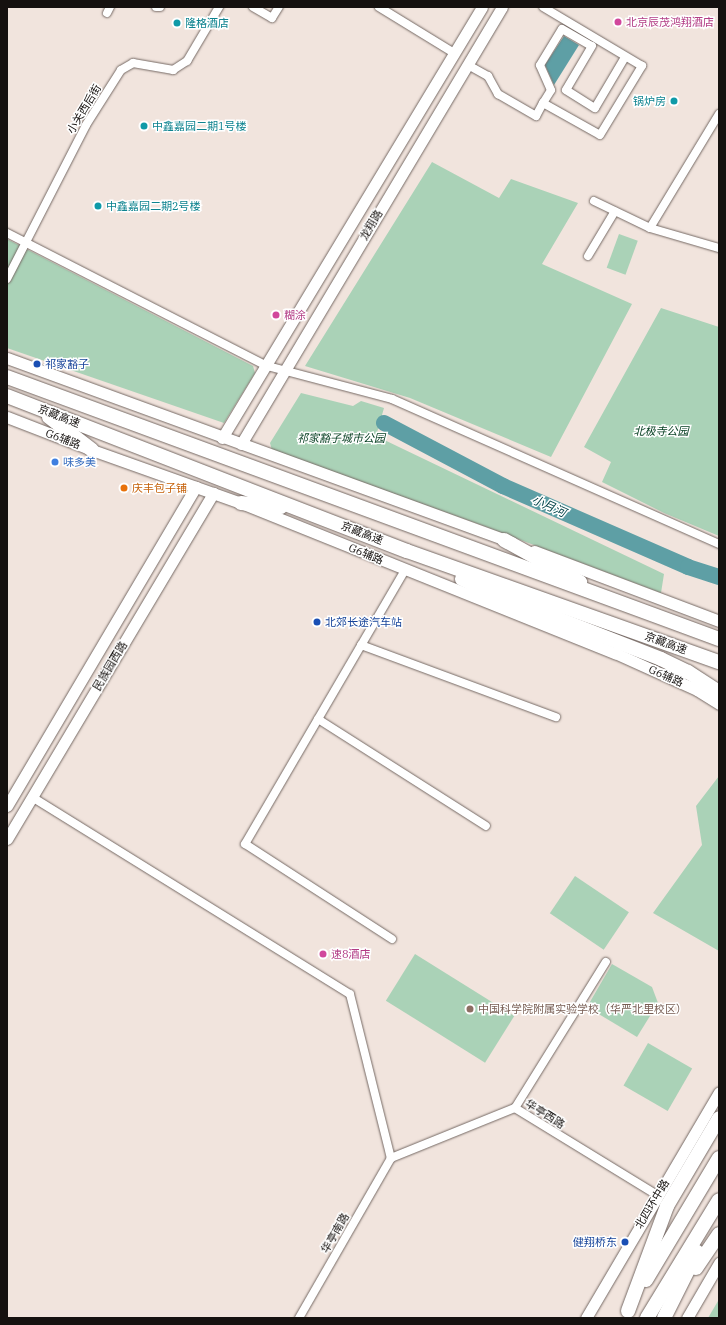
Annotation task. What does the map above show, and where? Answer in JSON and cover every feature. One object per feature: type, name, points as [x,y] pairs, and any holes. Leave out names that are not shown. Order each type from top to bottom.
[{"type":"highway","name":"京藏高速","points":[[7,377],[619,604],[718,638]]},
{"type":"highway","name":"京藏高速","points":[[7,396],[407,551],[719,662]]},
{"type":"highway","points":[[37,408],[92,450]]},
{"type":"highway","points":[[241,502],[300,509]]},
{"type":"highway","points":[[504,540],[619,604]]},
{"type":"highway","points":[[407,551],[492,593],[661,659],[714,689]]},
{"type":"highway","points":[[648,636],[719,671]]},
{"type":"highway","points":[[625,1314],[667,1206],[717,1121]]},
{"type":"highway","points":[[625,1314],[719,1158]]},
{"type":"highway","points":[[647,1318],[719,1200]]},
{"type":"highway","points":[[664,1318],[719,1205]]},
{"type":"highway","points":[[671,1305],[719,1234]]},
{"type":"street","name":"小关西后街","points":[[7,279],[86,125],[121,70],[133,63],[173,70],[187,61],[219,7]]},
{"type":"street","points":[[253,7],[272,18],[279,7]]},
{"type":"street","points":[[378,7],[454,52]]},
{"type":"street","name":"龙翔路","points":[[222,438],[267,366],[482,7]]},
{"type":"street","name":"龙翔路","points":[[241,444],[502,7]]},
{"type":"street","points":[[543,7],[561,22],[642,66],[600,135],[547,101]]},
{"type":"street","points":[[468,65],[488,76],[498,94],[536,116],[547,101],[551,90],[540,65],[562,29],[592,46],[566,90],[595,108],[626,57]]},
{"type":"street","points":[[650,228],[719,114]]},
{"type":"street","points":[[594,201],[650,228],[718,246]]},
{"type":"street","points":[[588,256],[615,211]]},
{"type":"street","points":[[7,233],[267,366],[283,372],[392,399],[719,544]]},
{"type":"street","points":[[7,358],[504,540],[719,621]]},
{"type":"street","name":"G6辅路","points":[[7,417],[92,450],[241,502],[405,570],[615,653],[697,690],[719,704]]},
{"type":"street","name":"民族园西路","points":[[7,806],[196,487]]},
{"type":"street","name":"民族园西路","points":[[7,839],[213,493]]},
{"type":"street","points":[[392,939],[245,844],[405,570]]},
{"type":"street","points":[[361,645],[556,717]]},
{"type":"street","points":[[318,719],[486,826]]},
{"type":"street","points":[[32,797],[350,994],[391,1158]]},
{"type":"street","points":[[515,1108],[606,962]]},
{"type":"street","name":"北四环中路","points":[[586,1318],[719,1092]]},
{"type":"street","name":"华亭西路","points":[[391,1158],[515,1108],[657,1195]]},
{"type":"street","name":"华亭南路","points":[[298,1318],[391,1158]]},
{"type":"street","points":[[687,1318],[719,1263]]},
{"type":"green space","points":[[432,162],[499,198],[511,179],[578,203],[542,264],[632,304],[551,457],[410,398],[305,366]]},
{"type":"green space","points":[[619,234],[638,241],[625,275],[607,268]]},
{"type":"green space","points":[[7,239],[253,366],[255,373],[224,423],[7,348]]},
{"type":"green space","name":"北极寺公园","points":[[661,308],[719,327],[719,536],[664,513],[602,482],[611,462],[584,447]]},
{"type":"green space","name":"祁家豁子城市公园","points":[[301,393],[353,406],[361,401],[384,408],[376,436],[664,574],[661,593],[481,525],[272,450],[270,443]]},
{"type":"green space","points":[[719,776],[719,951],[653,913],[702,845],[696,806]]},
{"type":"green space","points":[[575,876],[629,912],[604,950],[550,913]]},
{"type":"green space","points":[[415,954],[514,1016],[485,1063],[386,1001]]},
{"type":"green space","points":[[612,964],[652,987],[658,1003],[637,1037],[587,1007]]},
{"type":"green space","points":[[648,1043],[692,1068],[668,1111],[624,1085]]},
{"type":"green space","points":[[718,1301],[719,1318],[708,1318]]},
{"type":"water","points":[[564,36],[579,45],[554,85],[545,65]]},
{"type":"waterway","name":"小月河","points":[[384,423],[503,486],[688,567],[719,577]]},
{"type":"place","name":"北京辰茂鸿翔酒店","points":[[618,22]]},
{"type":"place","name":"隆格酒店","points":[[177,23]]},
{"type":"place","name":"锅炉房","points":[[674,101]]},
{"type":"place","name":"中鑫嘉园二期1号楼","points":[[144,126]]},
{"type":"place","name":"中鑫嘉园二期2号楼","points":[[98,206]]},
{"type":"place","name":"糊涂","points":[[276,315]]},
{"type":"place","name":"祁家豁子","points":[[37,364]]},
{"type":"place","name":"味多美","points":[[55,462]]},
{"type":"place","name":"庆丰包子铺","points":[[124,488]]},
{"type":"place","name":"北郊长途汽车站","points":[[317,622]]},
{"type":"place","name":"速8酒店","points":[[323,954]]},
{"type":"place","name":"中国科学院附属实验学校（华严北里校区）","points":[[470,1009]]},
{"type":"place","name":"健翔桥东","points":[[625,1242]]}]
